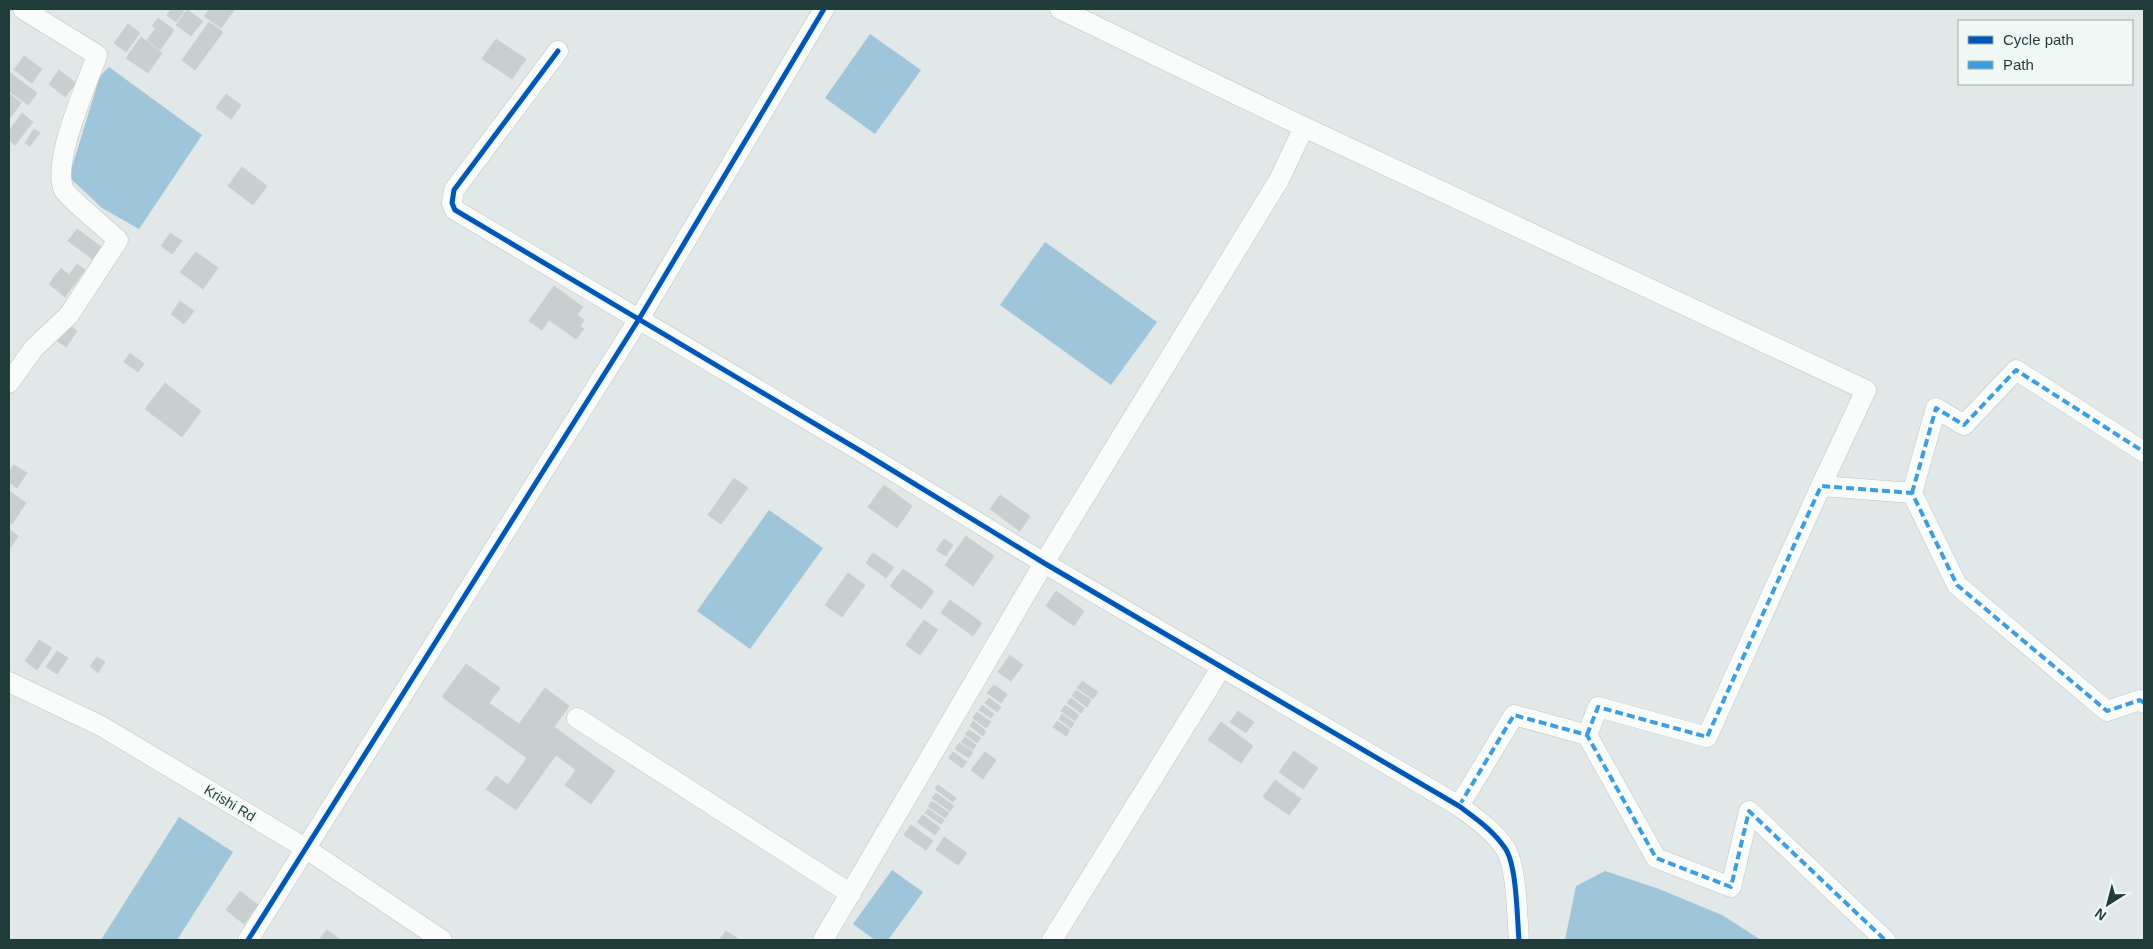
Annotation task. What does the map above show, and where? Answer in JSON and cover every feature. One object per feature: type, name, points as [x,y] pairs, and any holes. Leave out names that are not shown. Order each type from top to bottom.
[{"type":"street","points":[[9,383],[34,348],[69,315],[118,240],[64,191],[60,168],[68,137],[97,55],[23,9]]},
{"type":"street","points":[[248,940],[639,319],[824,9]]},
{"type":"street","points":[[1060,9],[1304,127],[1866,390],[1707,738],[1598,707],[1586,735]]},
{"type":"street","points":[[558,51],[454,190],[452,202],[455,210],[864,452],[1044,563],[1459,806],[1489,829],[1506,849],[1512,865],[1519,940]]},
{"type":"street","points":[[823,940],[1044,563],[1279,180],[1304,127]]},
{"type":"street","points":[[2144,452],[2016,370],[1964,425],[1936,408],[1912,493],[1957,585],[2107,711],[2140,700],[2144,703]]},
{"type":"street","points":[[1821,486],[1912,493]]},
{"type":"street","points":[[1052,940],[1221,668]]},
{"type":"street","name":"Krishi Rd","points":[[9,682],[101,726],[305,848],[442,940]]},
{"type":"street","points":[[1459,806],[1514,715],[1586,735],[1656,858],[1731,887],[1749,811],[1885,940]]},
{"type":"street","points":[[577,718],[851,894]]},
{"type":"water","points":[[870,34],[921,70],[875,134],[825,98]]},
{"type":"water","points":[[109,67],[202,135],[139,229],[102,208],[69,177],[100,76]]},
{"type":"water","points":[[1045,242],[1157,322],[1111,385],[1000,305]]},
{"type":"water","points":[[769,510],[823,548],[750,649],[697,611]]},
{"type":"water","points":[[179,817],[233,852],[177,940],[101,940]]},
{"type":"water","points":[[892,870],[923,892],[888,940],[875,940],[853,924]]},
{"type":"water","points":[[1605,871],[1659,889],[1722,915],[1761,940],[1565,940],[1576,886]]},
{"type":"building","points":[[171,9],[184,11],[176,22],[167,15]]},
{"type":"building","points":[[210,9],[235,9],[221,28],[204,16]]},
{"type":"building","points":[[187,10],[203,21],[191,36],[176,25]]},
{"type":"building","points":[[158,18],[174,30],[160,50],[147,40],[156,28],[152,26]]},
{"type":"building","points":[[209,22],[223,32],[195,70],[182,60]]},
{"type":"building","points":[[128,24],[140,33],[126,52],[114,43]]},
{"type":"building","points":[[141,37],[162,53],[148,73],[126,58]]},
{"type":"building","points":[[496,39],[526,59],[512,79],[482,59]]},
{"type":"building","points":[[24,56],[42,69],[32,83],[14,70]]},
{"type":"building","points":[[59,70],[76,83],[65,97],[49,84]]},
{"type":"building","points":[[9,72],[37,93],[28,105],[9,91]]},
{"type":"building","points":[[9,93],[21,103],[10,118],[9,117]]},
{"type":"building","points":[[226,94],[241,105],[231,119],[216,108]]},
{"type":"building","points":[[22,113],[33,122],[15,145],[9,140],[9,131]]},
{"type":"building","points":[[34,129],[40,133],[30,146],[25,143]]},
{"type":"building","points":[[242,167],[267,186],[253,205],[228,186]]},
{"type":"building","points":[[77,229],[104,249],[95,261],[68,241]]},
{"type":"building","points":[[170,233],[182,241],[172,254],[161,246]]},
{"type":"building","points":[[196,252],[218,268],[203,289],[180,272]]},
{"type":"building","points":[[77,264],[85,270],[65,297],[49,284],[61,268],[69,275]]},
{"type":"building","points":[[554,286],[583,307],[577,315],[584,320],[580,326],[584,329],[576,339],[549,320],[542,330],[529,321]]},
{"type":"building","points":[[180,301],[194,311],[184,324],[171,314]]},
{"type":"building","points":[[68,324],[77,331],[66,347],[56,340]]},
{"type":"building","points":[[130,353],[144,364],[138,372],[124,362]]},
{"type":"building","points":[[165,383],[201,411],[182,437],[145,409]]},
{"type":"building","points":[[14,465],[27,473],[17,488],[9,482],[9,472]]},
{"type":"building","points":[[734,478],[748,488],[721,524],[708,515]]},
{"type":"building","points":[[884,485],[912,506],[897,528],[868,507]]},
{"type":"building","points":[[9,491],[26,503],[12,524],[9,522]]},
{"type":"building","points":[[1000,495],[1030,516],[1020,531],[990,509]]},
{"type":"building","points":[[9,529],[18,536],[9,550]]},
{"type":"building","points":[[966,536],[994,556],[973,586],[945,565]]},
{"type":"building","points":[[944,539],[953,545],[946,556],[936,550]]},
{"type":"building","points":[[873,553],[894,567],[886,578],[866,563]]},
{"type":"building","points":[[903,569],[934,591],[921,609],[890,586]]},
{"type":"building","points":[[848,573],[865,585],[842,617],[825,605]]},
{"type":"building","points":[[1056,591],[1084,611],[1074,626],[1046,606]]},
{"type":"building","points":[[950,600],[982,623],[973,636],[941,613]]},
{"type":"building","points":[[924,620],[938,630],[920,655],[906,645]]},
{"type":"building","points":[[39,640],[52,648],[37,670],[25,661]]},
{"type":"building","points":[[57,651],[68,658],[57,674],[46,667]]},
{"type":"building","points":[[1010,655],[1023,665],[1011,681],[998,672]]},
{"type":"building","points":[[97,657],[105,662],[98,673],[90,666]]},
{"type":"building","points":[[466,664],[500,688],[489,703],[519,724],[545,688],[569,706],[554,727],[615,771],[591,804],[565,785],[576,770],[556,755],[516,810],[486,789],[496,776],[508,785],[527,758],[442,697]]},
{"type":"building","points":[[1082,681],[1098,692],[1093,699],[1077,688]]},
{"type":"building","points":[[994,685],[1007,694],[1001,703],[987,693]]},
{"type":"building","points":[[1076,690],[1091,700],[1087,707],[1072,696]]},
{"type":"building","points":[[989,698],[1001,707],[997,712],[985,703]]},
{"type":"building","points":[[1071,698],[1084,708],[1081,713],[1067,703]]},
{"type":"building","points":[[982,705],[994,714],[991,718],[979,710]]},
{"type":"building","points":[[1065,705],[1079,715],[1075,721],[1061,711]]},
{"type":"building","points":[[1238,711],[1254,722],[1246,733],[1230,722]]},
{"type":"building","points":[[977,712],[991,722],[986,728],[973,718]]},
{"type":"building","points":[[1062,714],[1074,723],[1071,728],[1059,719]]},
{"type":"building","points":[[973,721],[986,731],[983,736],[970,726]]},
{"type":"building","points":[[1057,721],[1070,730],[1066,736],[1053,727]]},
{"type":"building","points":[[1221,722],[1253,746],[1241,763],[1208,740]]},
{"type":"building","points":[[969,730],[981,738],[977,743],[965,734]]},
{"type":"building","points":[[965,737],[976,745],[973,750],[961,742]]},
{"type":"building","points":[[959,743],[973,752],[969,758],[955,749]]},
{"type":"building","points":[[1294,751],[1318,768],[1303,789],[1279,772]]},
{"type":"building","points":[[953,752],[967,762],[962,768],[949,758]]},
{"type":"building","points":[[985,752],[996,760],[983,779],[971,770]]},
{"type":"building","points":[[1275,780],[1301,799],[1289,815],[1263,797]]},
{"type":"building","points":[[938,785],[956,798],[953,802],[935,789]]},
{"type":"building","points":[[936,793],[954,806],[950,811],[932,798]]},
{"type":"building","points":[[932,801],[949,813],[945,818],[928,806]]},
{"type":"building","points":[[928,809],[944,820],[941,824],[925,813]]},
{"type":"building","points":[[923,815],[940,828],[935,835],[917,822]]},
{"type":"building","points":[[911,825],[933,841],[926,850],[904,835]]},
{"type":"building","points":[[944,837],[967,853],[958,865],[936,850]]},
{"type":"building","points":[[240,891],[258,905],[244,924],[226,910]]},
{"type":"building","points":[[327,930],[341,940],[319,940]]},
{"type":"building","points":[[726,931],[740,940],[719,940]]},
{"type":"marked path","points":[[1912,493],[1936,408],[1964,425],[2016,370],[2144,452]]},
{"type":"marked path","points":[[1587,735],[1598,707],[1707,737],[1821,486],[1912,493],[1957,585],[2107,711],[2140,700],[2144,703]]},
{"type":"marked path","points":[[1459,806],[1514,715],[1587,735],[1656,858],[1731,887],[1749,811],[1885,940]]},
{"type":"cycle path","points":[[248,940],[639,319],[824,9]]},
{"type":"cycle path","points":[[558,51],[454,190],[452,203],[455,210],[864,453],[1044,563],[1459,806],[1484,825],[1505,848],[1509,856],[1514,879],[1519,940]]}]
